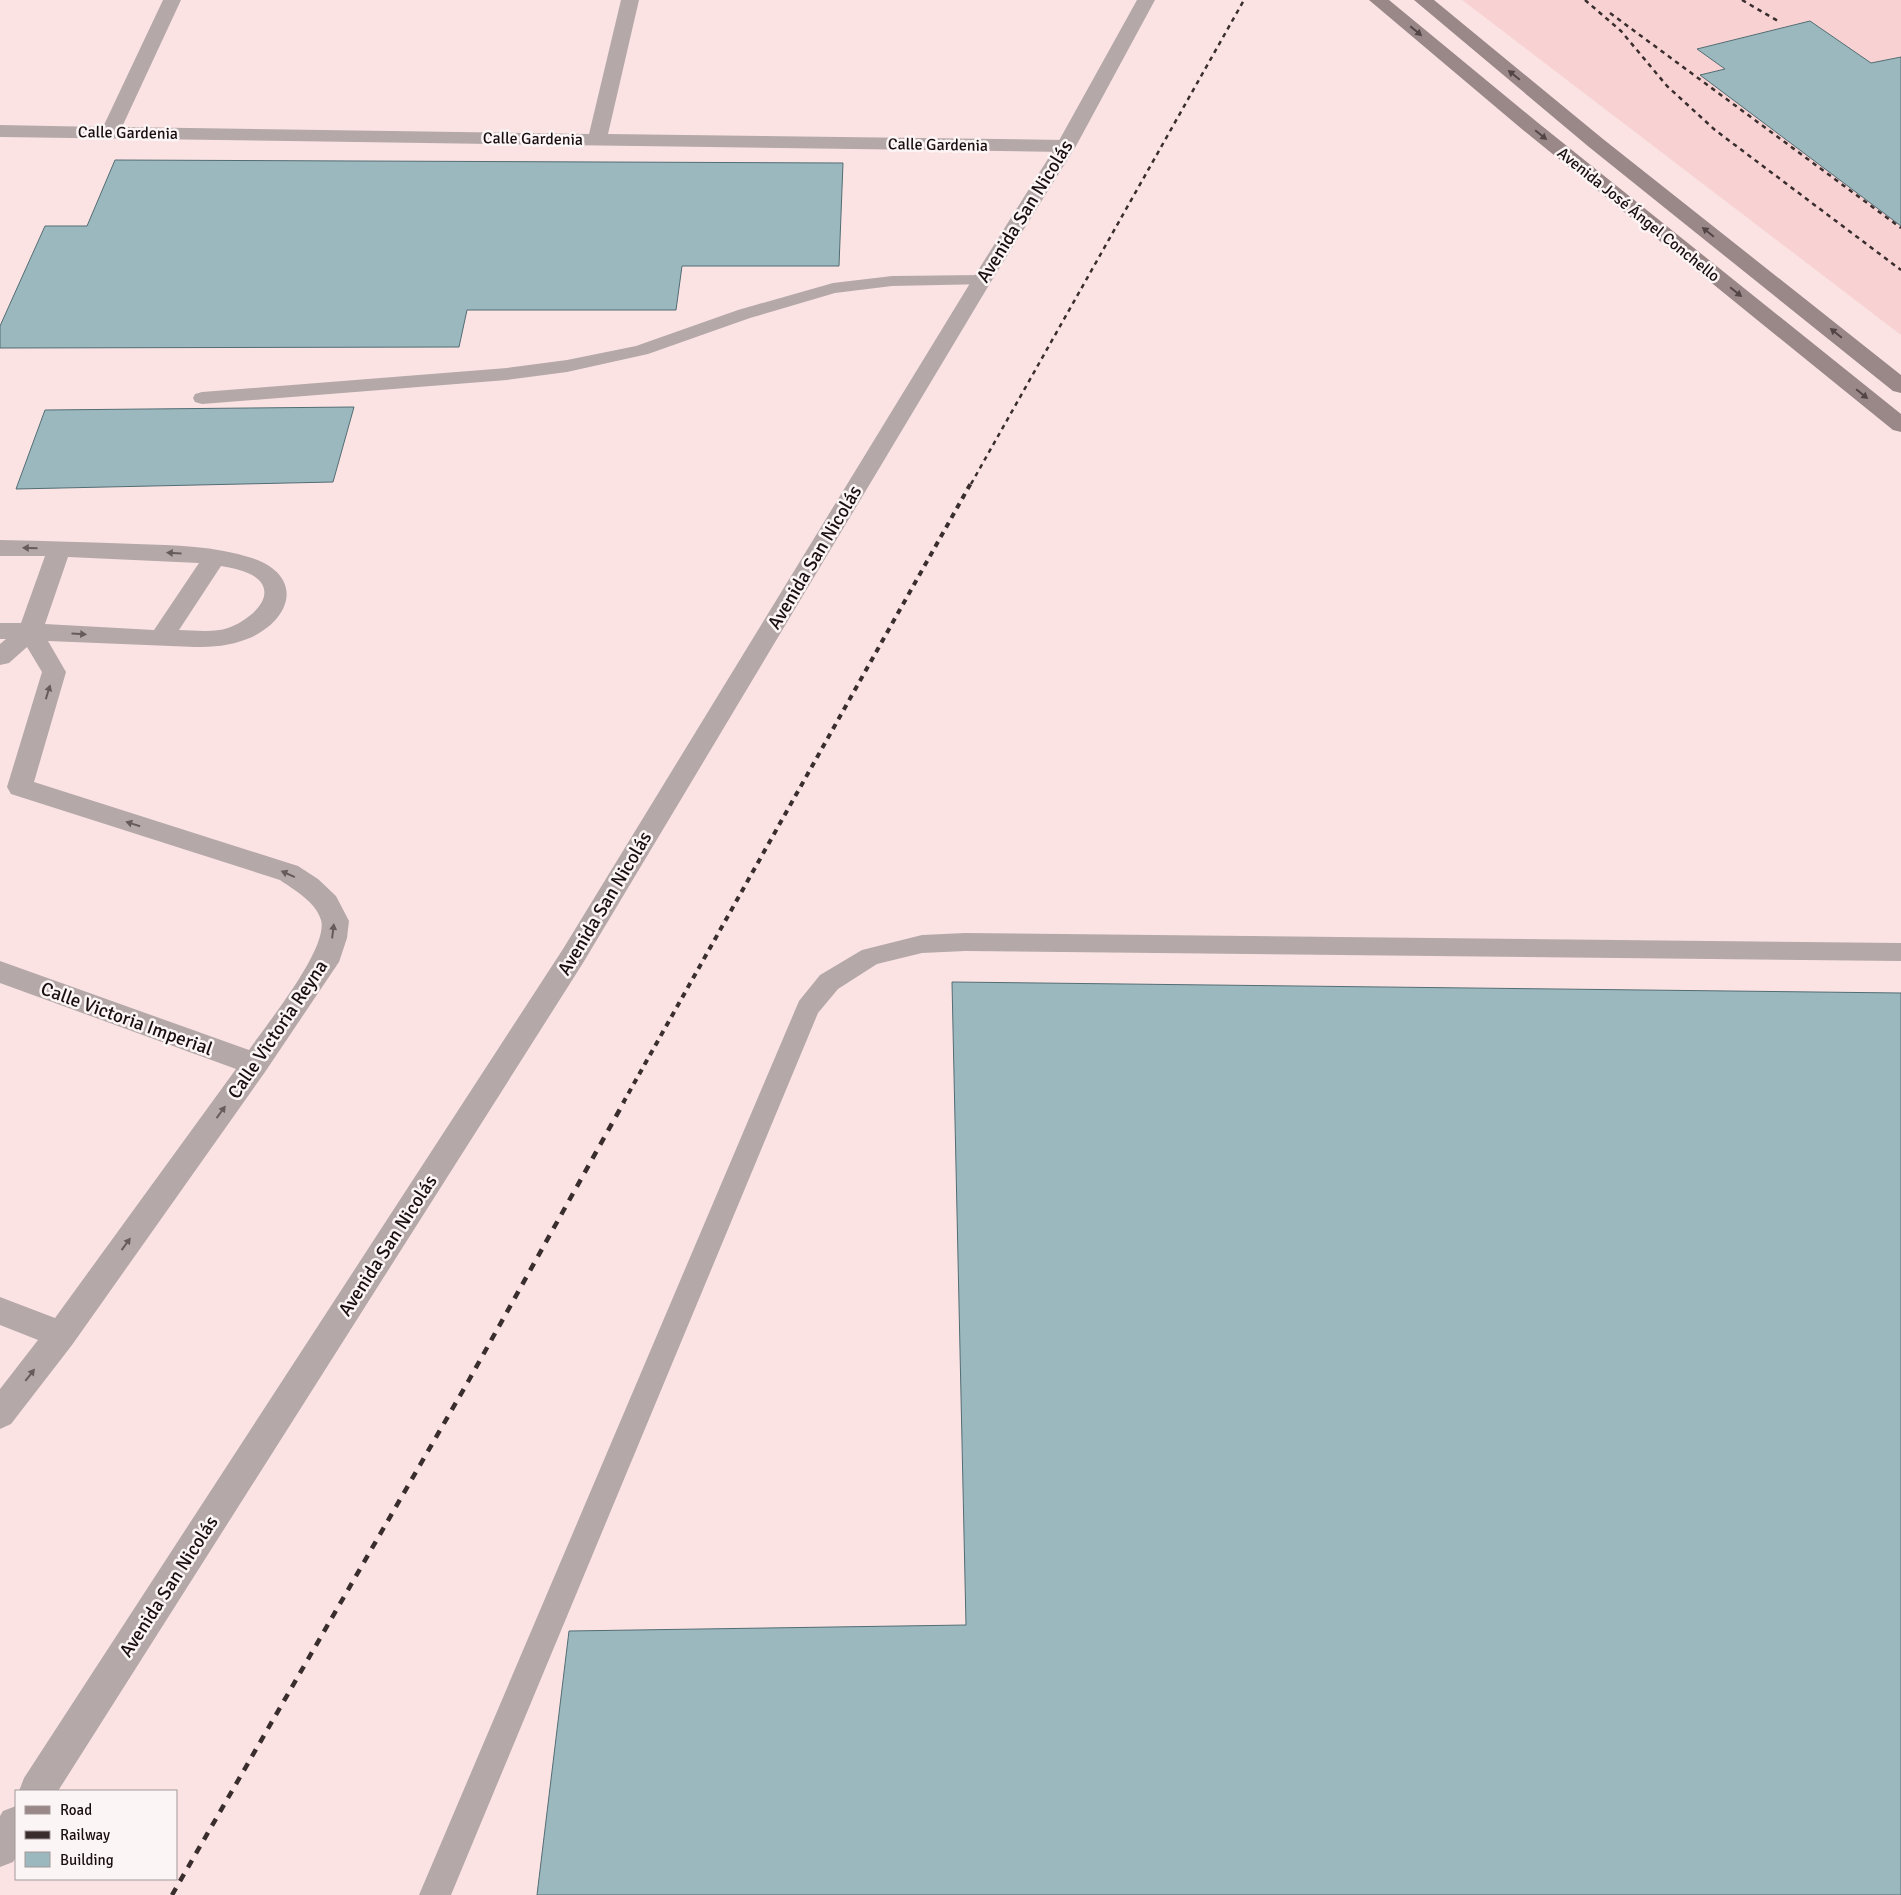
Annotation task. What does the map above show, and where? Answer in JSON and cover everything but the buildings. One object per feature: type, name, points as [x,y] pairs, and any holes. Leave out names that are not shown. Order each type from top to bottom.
[{"type":"main road","name":"Avenida José Ángel Conchello","points":[[1378,0],[1530,126],[1901,425]]},
{"type":"main road","name":"Avenida José Ángel Conchello","points":[[1422,0],[1604,149],[1901,386]]},
{"type":"street","points":[[110,132],[172,0]]},
{"type":"street","points":[[597,139],[630,0]]},
{"type":"street","name":"Avenida San Nicolás","points":[[38,1790],[573,956],[982,280],[1066,146],[1146,0]]},
{"type":"street","name":"Calle Gardenia","points":[[0,130],[1066,146]]},
{"type":"street","points":[[0,548],[184,554],[225,559],[255,567],[271,577],[277,589],[274,604],[263,618],[248,630],[228,637],[203,639],[161,638],[0,631]]},
{"type":"street","points":[[0,657],[30,632],[59,549]]},
{"type":"street","points":[[161,638],[214,558]]},
{"type":"street","name":"Calle Victoria Reyna","points":[[0,1414],[61,1335],[255,1064],[325,962],[333,938],[335,921],[326,903],[310,886],[289,873],[20,787],[54,672],[30,632]]},
{"type":"street","name":"Calle Victoria Imperial","points":[[0,972],[255,1064]]},
{"type":"street","points":[[0,1311],[61,1335]]},
{"type":"street","points":[[0,1849],[15,1826]]},
{"type":"lane","points":[[202,398],[506,374],[567,366],[641,350],[744,314],[833,288],[892,281],[982,280]]},
{"type":"lane","points":[[435,1895],[808,1008],[829,982],[870,956],[922,944],[964,942],[1901,952]]},
{"type":"shaded area","points":[[1462,0],[1901,0],[1901,335]]},
{"type":"railway","points":[[971,484],[1244,0]]},
{"type":"railway","points":[[1585,0],[1621,31],[1667,86],[1715,130],[1901,270]]},
{"type":"railway","points":[[1742,0],[1778,21]]},
{"type":"railway","points":[[1610,13],[1901,228]]},
{"type":"railway","points":[[623,1103],[971,483]]},
{"type":"railway","points":[[172,1895],[469,1380],[624,1102]]}]
